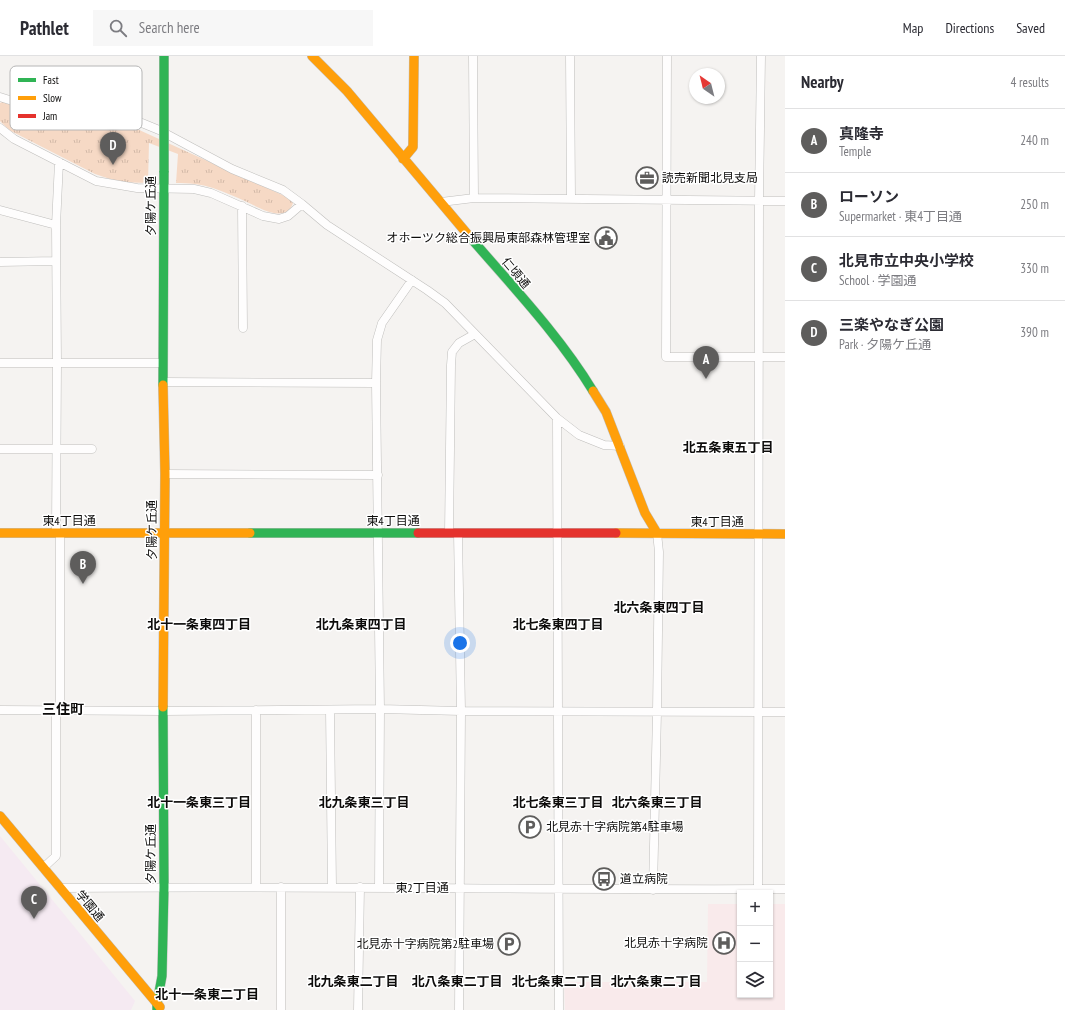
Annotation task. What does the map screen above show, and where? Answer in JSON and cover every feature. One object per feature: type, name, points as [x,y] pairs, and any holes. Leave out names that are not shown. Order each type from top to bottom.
[{"type":"street","name":"夕陽ケ丘通","points":[[157,1008],[162,976],[164,887],[164,56]]},
{"type":"street","name":"仁頃通","points":[[312,56],[347,91],[546,328],[585,378],[606,412],[645,513],[656,533]]},
{"type":"street","points":[[403,159],[413,147],[414,56]]},
{"type":"street","points":[[473,56],[474,198]]},
{"type":"street","points":[[570,56],[571,198]]},
{"type":"street","points":[[667,56],[665,199],[666,357],[785,357]]},
{"type":"street","points":[[758,890],[758,357],[761,56]]},
{"type":"street","points":[[0,97],[10,100]]},
{"type":"street","points":[[142,123],[159,130],[232,169],[283,190],[327,225],[445,303],[557,418],[579,435],[604,445],[620,446]]},
{"type":"street","points":[[0,128],[14,138],[96,181],[137,188],[164,190],[194,189],[211,193],[263,216],[279,219],[288,216],[302,204]]},
{"type":"street","points":[[43,868],[56,856],[58,533],[56,450],[56,225],[59,162]]},
{"type":"street","points":[[441,202],[474,198],[785,201]]},
{"type":"street","points":[[242,206],[243,328]]},
{"type":"street","points":[[0,210],[56,225]]},
{"type":"street","points":[[0,262],[56,261]]},
{"type":"street","points":[[379,888],[380,709],[376,383],[377,340],[382,323],[412,280]]},
{"type":"street","points":[[459,1010],[461,711],[454,533],[451,358],[452,352],[459,344],[475,334]]},
{"type":"street","points":[[0,363],[163,363]]},
{"type":"street","points":[[163,382],[376,383]]},
{"type":"street","points":[[557,418],[559,1010]]},
{"type":"street","points":[[0,449],[92,449]]},
{"type":"street","points":[[165,474],[378,475]]},
{"type":"street","name":"東4丁目通","points":[[0,533],[785,534]]},
{"type":"street","points":[[653,890],[657,712],[658,552],[656,533]]},
{"type":"street","points":[[0,710],[163,711],[380,709],[461,711],[785,712]]},
{"type":"street","points":[[256,710],[256,887]]},
{"type":"street","points":[[330,710],[332,887]]},
{"type":"street","name":"学園通","points":[[0,816],[157,1008]]},
{"type":"street","points":[[281,887],[281,1010]]},
{"type":"street","points":[[358,1010],[360,887]]},
{"type":"street","name":"東2丁目通","points":[[60,888],[360,887],[737,890]]},
{"type":"street","name":"東2丁目通","points":[[758,890],[785,889]]},
{"type":"shaded area","points":[[0,836],[135,1001],[131,1010],[0,1010]]},
{"type":"shaded area","name":"北見赤十字病院","points":[[708,904],[737,904],[737,998],[773,998],[773,904],[785,904],[785,1010],[565,1010],[564,982],[707,982]]},
{"type":"green space","points":[[0,103],[10,104],[10,130],[139,130],[289,198],[293,203],[290,209],[285,213],[272,213],[213,188],[195,184],[176,183],[178,154],[149,143],[148,183],[119,182],[95,174],[9,130],[0,121]]},
{"type":"traffic: fast","points":[[164,56],[164,171]]},
{"type":"traffic: fast","points":[[163,385],[164,171]]},
{"type":"traffic: fast","points":[[469,236],[550,331],[580,370],[593,391]]},
{"type":"traffic: fast","points":[[250,533],[418,533]]},
{"type":"traffic: fast","points":[[157,1010],[162,976],[164,887],[163,707]]},
{"type":"traffic: slow","points":[[312,56],[347,91],[469,236]]},
{"type":"traffic: slow","points":[[403,159],[413,147],[414,56]]},
{"type":"traffic: slow","points":[[163,385],[165,474],[163,707]]},
{"type":"traffic: slow","points":[[593,391],[606,412],[645,513],[657,533]]},
{"type":"traffic: slow","points":[[0,533],[250,533]]},
{"type":"traffic: slow","points":[[616,533],[785,534]]},
{"type":"traffic: slow","points":[[0,816],[160,1007]]},
{"type":"traffic: jam","points":[[418,533],[616,533]]},
{"type":"place","name":"三楽やなぎ公園","points":[[113,165]]},
{"type":"place","name":"読売新聞北見支局","points":[[647,178]]},
{"type":"place","name":"オホーツク総合振興局東部森林管理室","points":[[606,238]]},
{"type":"place","name":"真隆寺","points":[[706,379]]},
{"type":"place","name":"ローソン","points":[[83,584]]},
{"type":"place","name":"北見赤十字病院第4駐車場","points":[[530,827]]},
{"type":"place","name":"道立病院","points":[[604,879]]},
{"type":"place","name":"北見市立中央小学校","points":[[34,919]]},
{"type":"place","name":"北見赤十字病院","points":[[724,943]]},
{"type":"place","name":"北見赤十字病院第2駐車場","points":[[509,944]]},
{"type":"district","name":"北五条東五丁目","points":[[728,447]]},
{"type":"district","name":"北六条東四丁目","points":[[659,607]]},
{"type":"district","name":"北十一条東四丁目","points":[[199,624]]},
{"type":"district","name":"北九条東四丁目","points":[[361,624]]},
{"type":"district","name":"北七条東四丁目","points":[[558,624]]},
{"type":"district","name":"三住町","points":[[63,709]]},
{"type":"district","name":"北十一条東三丁目","points":[[199,802]]},
{"type":"district","name":"北九条東三丁目","points":[[364,802]]},
{"type":"district","name":"北七条東三丁目","points":[[558,802]]},
{"type":"district","name":"北六条東三丁目","points":[[657,802]]},
{"type":"district","name":"北九条東二丁目","points":[[353,981]]},
{"type":"district","name":"北八条東二丁目","points":[[457,981]]},
{"type":"district","name":"北七条東二丁目","points":[[557,981]]},
{"type":"district","name":"北六条東二丁目","points":[[656,981]]},
{"type":"district","name":"北十一条東二丁目","points":[[207,994]]}]
